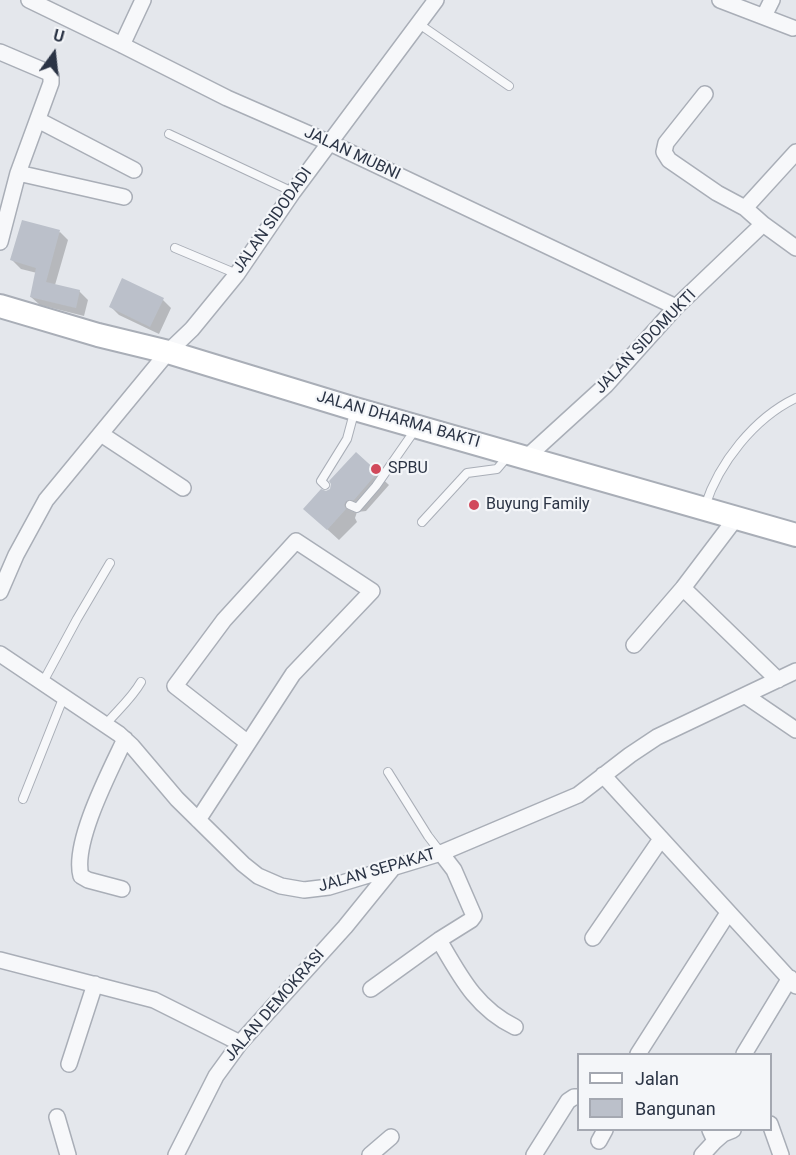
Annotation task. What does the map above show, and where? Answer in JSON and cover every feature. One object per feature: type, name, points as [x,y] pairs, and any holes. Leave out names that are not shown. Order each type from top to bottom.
[{"type":"main road","name":"JALAN DHARMA BAKTI","points":[[0,306],[98,335],[168,352],[356,409],[796,535]]},
{"type":"street","name":"JALAN MUBNI","points":[[29,0],[226,98],[330,143],[676,307]]},
{"type":"street","points":[[122,45],[143,0]]},
{"type":"street","name":"JALAN SIDODADI","points":[[0,592],[16,555],[46,500],[168,352],[192,329],[237,274],[293,192],[436,0]]},
{"type":"street","points":[[720,0],[793,28]]},
{"type":"street","points":[[764,16],[772,0]]},
{"type":"street","points":[[0,52],[47,72],[51,76],[51,83],[18,173],[0,242]]},
{"type":"street","points":[[705,94],[666,143],[664,152],[669,160],[745,208],[796,248]]},
{"type":"street","points":[[38,120],[134,170]]},
{"type":"street","points":[[745,208],[796,152]]},
{"type":"street","points":[[18,173],[124,197]]},
{"type":"street","name":"JALAN SIDOMUKTI","points":[[519,455],[606,385],[676,307],[763,224]]},
{"type":"street","points":[[101,434],[183,488]]},
{"type":"street","points":[[634,645],[684,588],[736,518]]},
{"type":"street","points":[[198,820],[293,674],[372,591],[296,541],[224,620],[175,686],[248,743]]},
{"type":"street","points":[[684,588],[778,680]]},
{"type":"street","name":"JALAN SEPAKAT","points":[[0,654],[106,724],[125,740],[198,820],[258,876],[281,886],[304,890],[329,887],[441,853],[578,795],[630,754],[657,737],[796,671]]},
{"type":"street","points":[[746,696],[796,730]]},
{"type":"street","points":[[122,889],[88,880],[81,876],[78,866],[80,848],[102,790],[125,740]]},
{"type":"street","points":[[603,775],[793,982],[745,1053]]},
{"type":"street","points":[[592,938],[661,839]]},
{"type":"street","points":[[371,989],[474,916],[454,870],[441,853]]},
{"type":"street","name":"JALAN DEMOKRASI","points":[[176,1155],[216,1076],[240,1043],[345,927],[392,869]]},
{"type":"street","points":[[639,1053],[728,913]]},
{"type":"street","points":[[439,940],[483,1007],[498,1019],[515,1027]]},
{"type":"street","points":[[0,960],[154,1000],[240,1043]]},
{"type":"street","points":[[69,1064],[95,984]]},
{"type":"street","points":[[534,1155],[568,1101],[577,1097]]},
{"type":"street","points":[[57,1117],[68,1155]]},
{"type":"street","points":[[772,1127],[781,1155]]},
{"type":"street","points":[[702,1155],[713,1135],[730,1131]]},
{"type":"street","points":[[370,1155],[391,1137]]},
{"type":"lane","points":[[419,24],[509,86]]},
{"type":"lane","points":[[169,134],[293,192]]},
{"type":"lane","points":[[175,248],[237,274]]},
{"type":"lane","points":[[704,509],[718,475],[753,428],[774,409],[796,398]]},
{"type":"lane","points":[[325,485],[321,481],[347,439],[356,409]]},
{"type":"lane","points":[[350,505],[357,508],[376,486],[418,426]]},
{"type":"lane","points":[[422,522],[467,473],[497,469],[519,455]]},
{"type":"lane","points":[[43,682],[76,619],[110,563]]},
{"type":"lane","points":[[106,724],[126,700],[136,692],[141,682]]},
{"type":"lane","points":[[23,799],[64,696]]},
{"type":"lane","points":[[388,772],[441,853]]},
{"type":"building","points":[[22,220],[60,230],[46,282],[80,290],[76,308],[30,297],[36,268],[10,260]]},
{"type":"building","points":[[122,278],[164,298],[150,327],[109,307]]},
{"type":"building","points":[[356,452],[378,472],[354,500],[346,501],[344,505],[346,509],[327,530],[303,509],[321,489],[326,491],[330,489],[329,481]]},
{"type":"place","name":"SPBU","points":[[376,469]]},
{"type":"place","name":"Buyung Family","points":[[474,505]]}]
